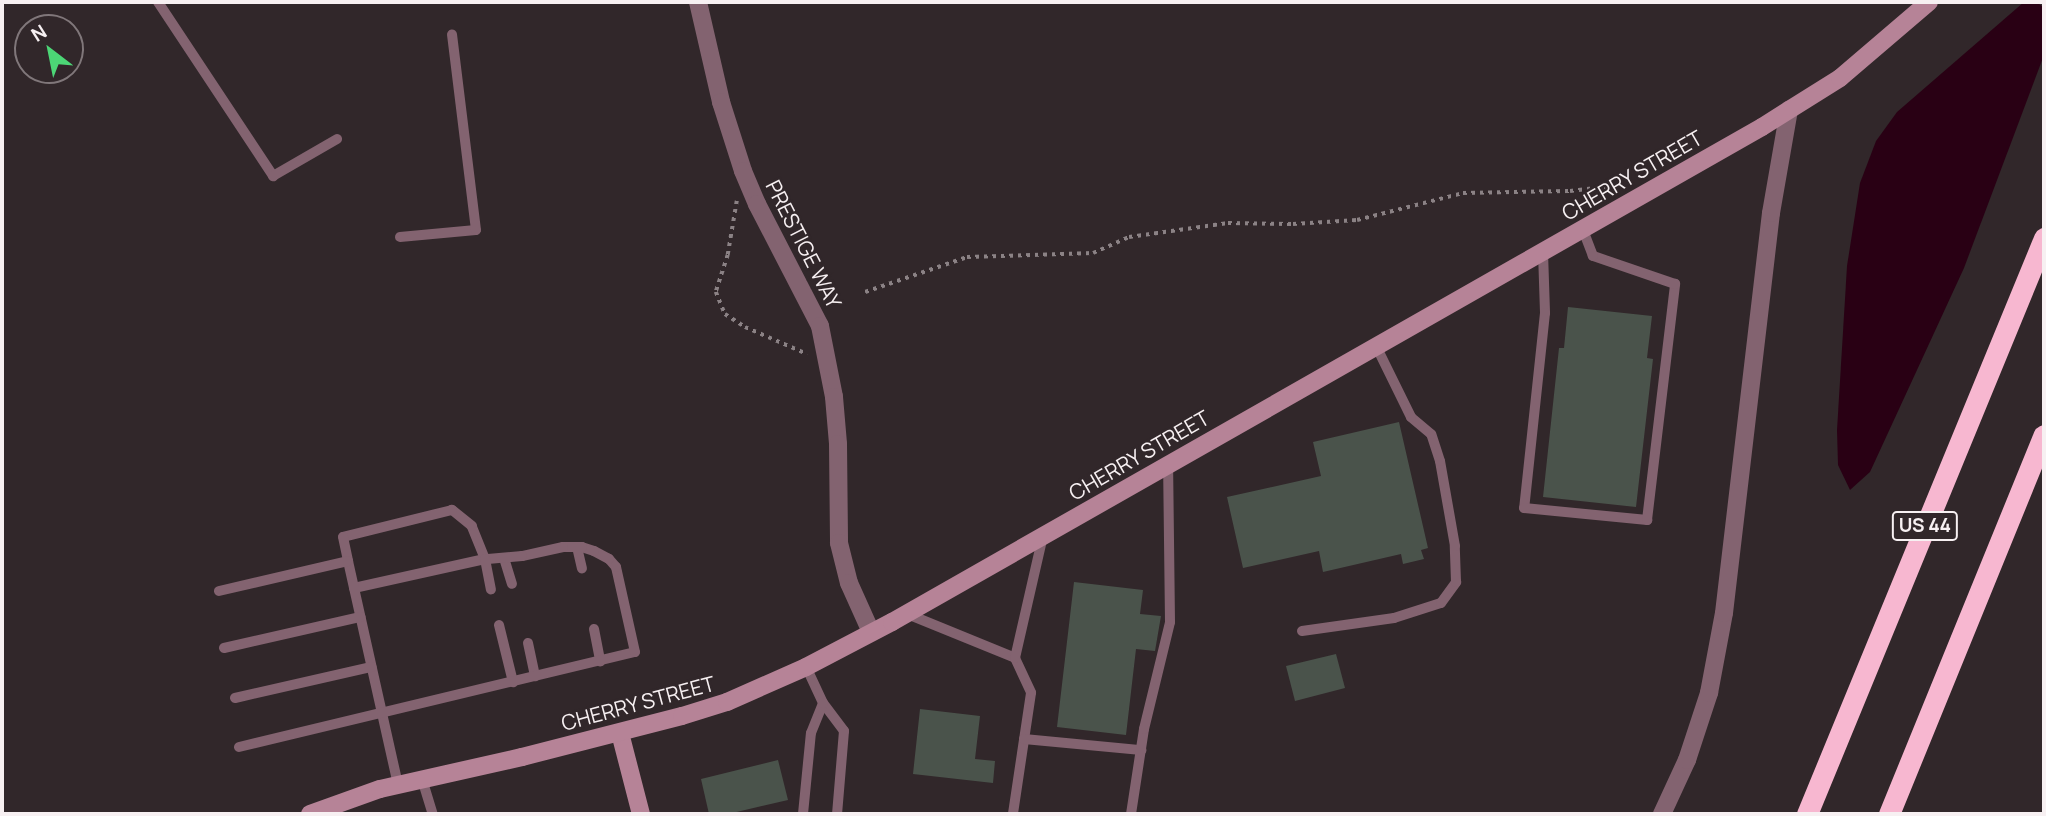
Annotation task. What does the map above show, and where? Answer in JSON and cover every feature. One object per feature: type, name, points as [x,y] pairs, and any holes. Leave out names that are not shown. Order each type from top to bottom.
[{"type":"highway","name":"US 44","points":[[1807,814],[2044,237]]},
{"type":"highway","points":[[1889,814],[2044,435]]},
{"type":"main road","name":"CHERRY STREET","points":[[310,814],[398,785],[620,733],[727,702],[806,667],[1377,348],[1788,110],[1849,70],[1929,2]]},
{"type":"main road","points":[[620,733],[641,814]]},
{"type":"street","name":"PRESTIGE WAY","points":[[698,2],[721,102],[743,171],[757,204],[820,326],[828,364],[838,444],[839,543],[849,583],[871,632]]},
{"type":"street","points":[[1662,814],[1688,760],[1709,693],[1724,613],[1771,213],[1788,110]]},
{"type":"lane","points":[[158,2],[273,176],[337,139]]},
{"type":"lane","points":[[401,237],[476,230],[452,34]]},
{"type":"lane","points":[[1543,252],[1545,313],[1524,508],[1647,520],[1675,284],[1593,256],[1583,230]]},
{"type":"lane","points":[[1303,631],[1394,618],[1441,603],[1456,582],[1455,546],[1440,461],[1431,434],[1411,416],[1377,348]]},
{"type":"lane","points":[[1131,814],[1141,750],[1170,622],[1168,464]]},
{"type":"lane","points":[[398,785],[343,537],[452,510],[472,526],[485,559],[491,589]]},
{"type":"lane","points":[[1013,814],[1031,693],[1015,658],[1043,536]]},
{"type":"lane","points":[[577,547],[582,568]]},
{"type":"lane","points":[[239,747],[383,715],[635,652],[616,568],[594,551],[577,547],[485,559],[354,588]]},
{"type":"lane","points":[[504,558],[512,584]]},
{"type":"lane","points":[[219,592],[348,561]]},
{"type":"lane","points":[[905,613],[1015,658]]},
{"type":"lane","points":[[224,648],[361,617]]},
{"type":"lane","points":[[499,625],[513,682]]},
{"type":"lane","points":[[594,629],[600,661]]},
{"type":"lane","points":[[528,643],[536,676]]},
{"type":"lane","points":[[235,698],[372,667]]},
{"type":"lane","points":[[806,667],[823,703],[844,731],[837,814]]},
{"type":"lane","points":[[803,814],[811,733],[823,703]]},
{"type":"lane","points":[[1024,739],[1141,750]]},
{"type":"lane","points":[[422,779],[433,814]]},
{"type":"path","points":[[743,171],[728,255],[716,292],[720,303],[725,314],[745,327],[828,364]]},
{"type":"path","points":[[865,292],[967,257],[1093,253],[1129,237],[1228,223],[1293,224],[1357,220],[1463,193],[1570,191],[1625,184]]},
{"type":"shaded area","points":[[2024,2],[2038,3],[2044,8],[2044,55],[1964,268],[1870,472],[1850,490],[1838,465],[1837,430],[1847,266],[1860,183],[1876,141],[1897,112]]},
{"type":"building","points":[[1568,307],[1652,316],[1647,358],[1653,359],[1636,507],[1543,497],[1559,348],[1564,348]]},
{"type":"building","points":[[1399,422],[1428,548],[1421,550],[1424,559],[1403,564],[1401,554],[1323,572],[1319,551],[1243,568],[1227,497],[1321,476],[1313,442]]},
{"type":"building","points":[[1074,582],[1143,590],[1140,614],[1161,616],[1155,651],[1136,649],[1126,735],[1057,727]]},
{"type":"building","points":[[1336,654],[1345,688],[1295,701],[1286,666]]},
{"type":"building","points":[[920,709],[980,716],[975,759],[995,761],[993,783],[913,774]]},
{"type":"building","points":[[778,760],[788,800],[728,814],[709,814],[701,779]]}]
